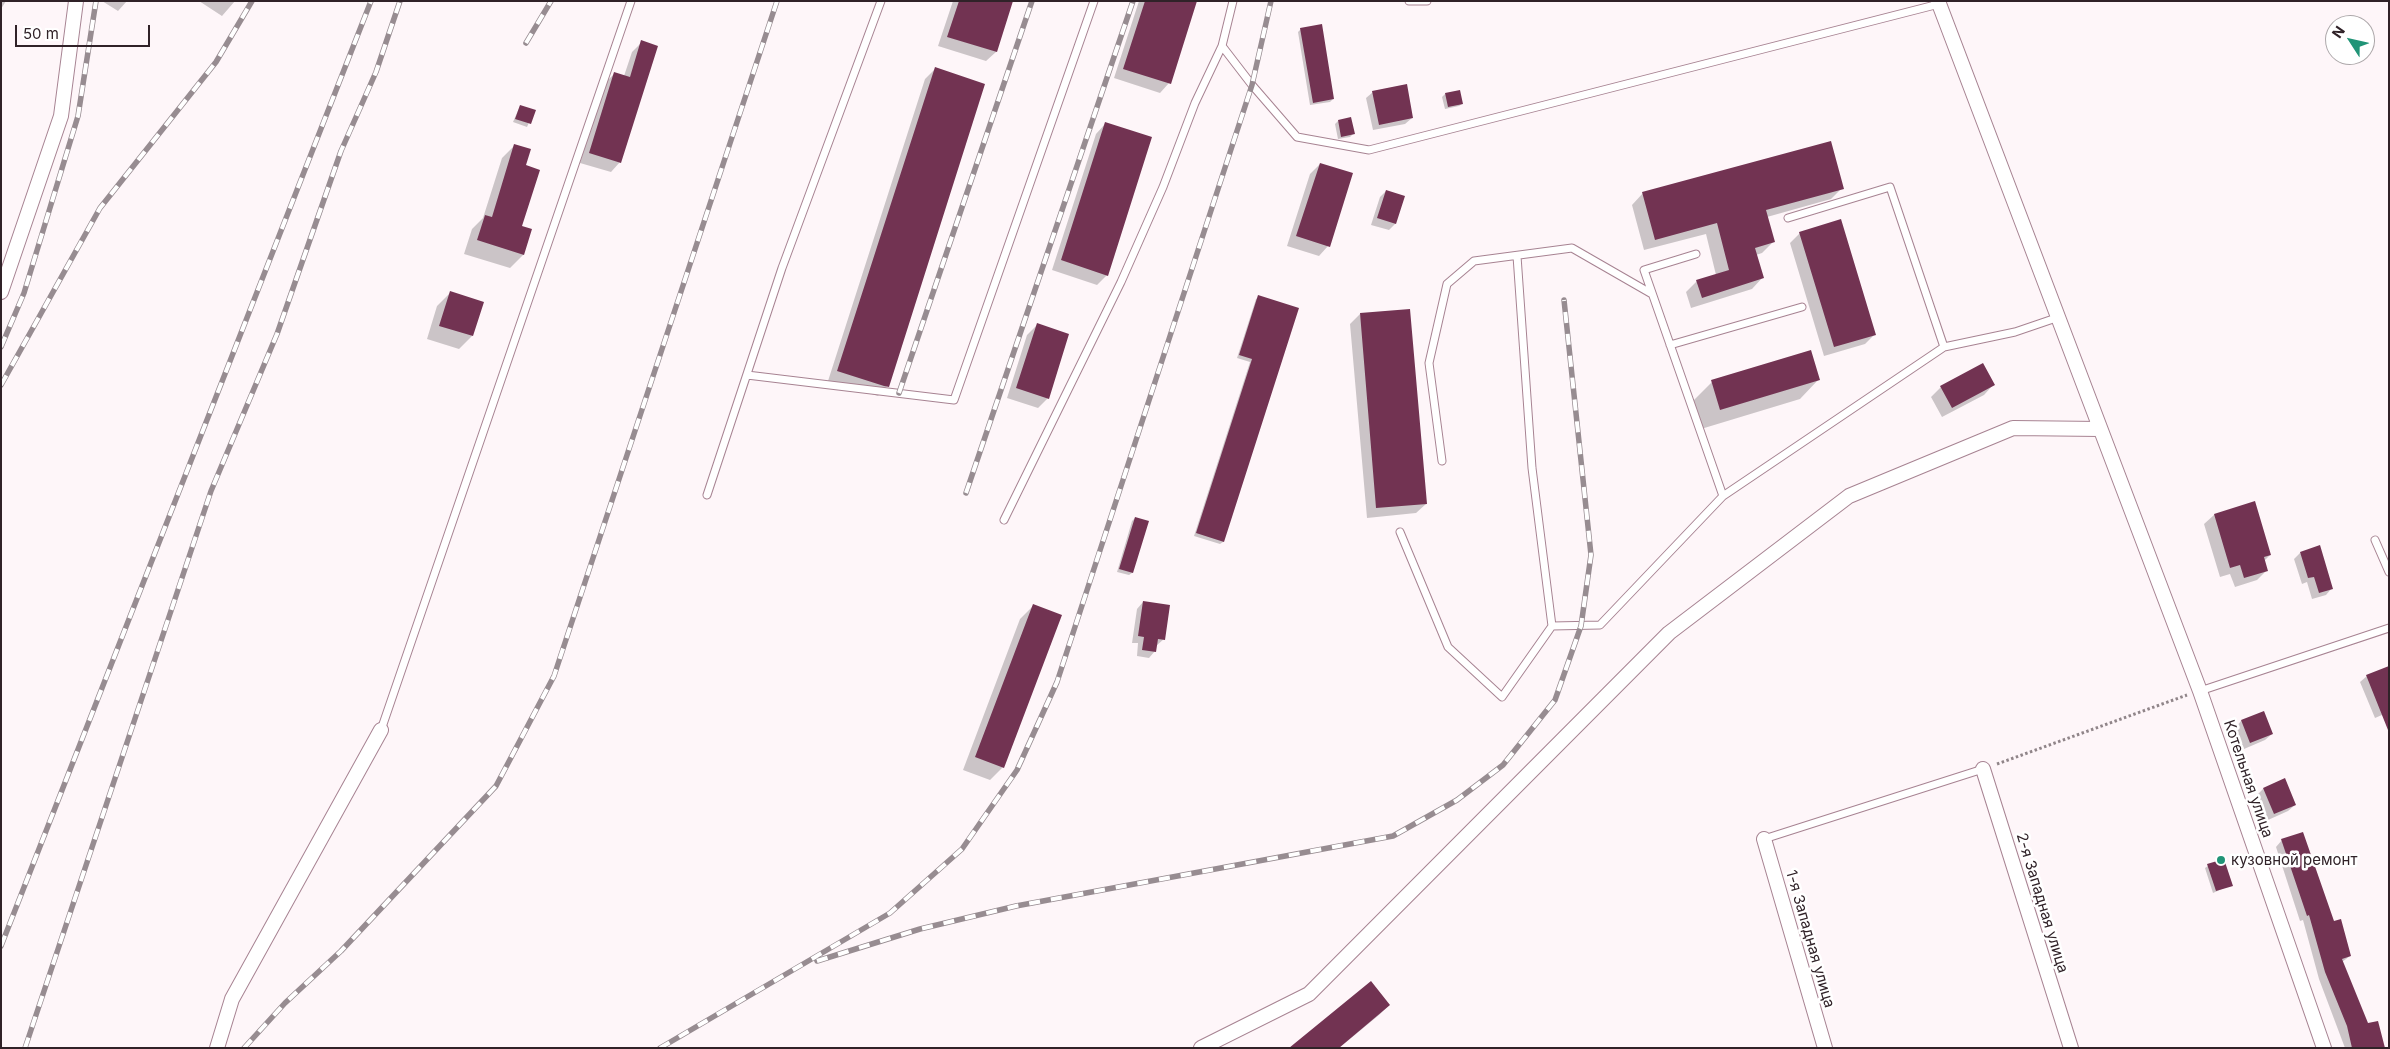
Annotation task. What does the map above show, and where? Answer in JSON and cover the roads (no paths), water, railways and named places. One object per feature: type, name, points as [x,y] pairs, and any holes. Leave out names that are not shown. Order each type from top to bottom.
[{"type":"street","points":[[1,292],[62,116],[76,1]]},
{"type":"street","name":"Котельная улица","points":[[1939,2],[2200,691],[2324,1048]]},
{"type":"street","points":[[1200,1048],[1309,994],[1669,633],[1849,496],[2013,428],[2100,429]]},
{"type":"street","points":[[217,1048],[232,999],[381,730]]},
{"type":"street","name":"2-я Западная улица","points":[[1983,769],[2071,1048]]},
{"type":"street","name":"1-я Западная улица","points":[[1764,839],[1826,1048]]},
{"type":"lane","points":[[381,730],[631,1]]},
{"type":"lane","points":[[707,495],[782,268],[881,1]]},
{"type":"lane","points":[[747,374],[954,400],[1094,1]]},
{"type":"lane","points":[[1004,520],[1122,282],[1163,187],[1194,103],[1222,46],[1233,1]]},
{"type":"lane","points":[[1409,1],[1427,1]]},
{"type":"lane","points":[[1222,46],[1252,85],[1297,137],[1368,150],[1939,2]]},
{"type":"lane","points":[[1788,218],[1890,187],[1944,347]]},
{"type":"lane","points":[[1442,461],[1429,363],[1447,284],[1474,261],[1572,248],[1652,294]]},
{"type":"lane","points":[[1696,254],[1644,270],[1723,496]]},
{"type":"lane","points":[[1400,532],[1448,647],[1502,697],[1552,626],[1532,468],[1517,256]]},
{"type":"lane","points":[[1670,345],[1802,308]]},
{"type":"lane","points":[[1552,626],[1600,625],[1723,496],[1944,347],[2015,332],[2059,317]]},
{"type":"lane","points":[[2375,540],[2389,572]]},
{"type":"lane","points":[[2200,691],[2389,628]]},
{"type":"lane","points":[[1764,839],[1983,769]]},
{"type":"railway","points":[[1,347],[24,293],[78,116],[96,1]]},
{"type":"railway","points":[[1,385],[100,208],[216,62],[252,1]]},
{"type":"railway","points":[[1,946],[371,1]]},
{"type":"railway","points":[[25,1048],[211,491],[277,334],[341,151],[376,72],[400,1]]},
{"type":"railway","points":[[526,43],[551,1]]},
{"type":"railway","points":[[244,1048],[285,1003],[341,951],[496,786],[554,676],[777,1]]},
{"type":"railway","points":[[899,393],[1032,1]]},
{"type":"railway","points":[[966,493],[1133,1]]},
{"type":"railway","points":[[660,1048],[890,913],[962,849],[1017,770],[1057,682],[1252,85],[1271,1]]},
{"type":"railway","points":[[817,961],[920,929],[1016,906],[1393,836],[1457,800],[1503,765],[1555,700],[1581,626],[1591,555],[1564,300]]},
{"type":"place","name":"кузовной ремонт","points":[[2221,860]]}]
